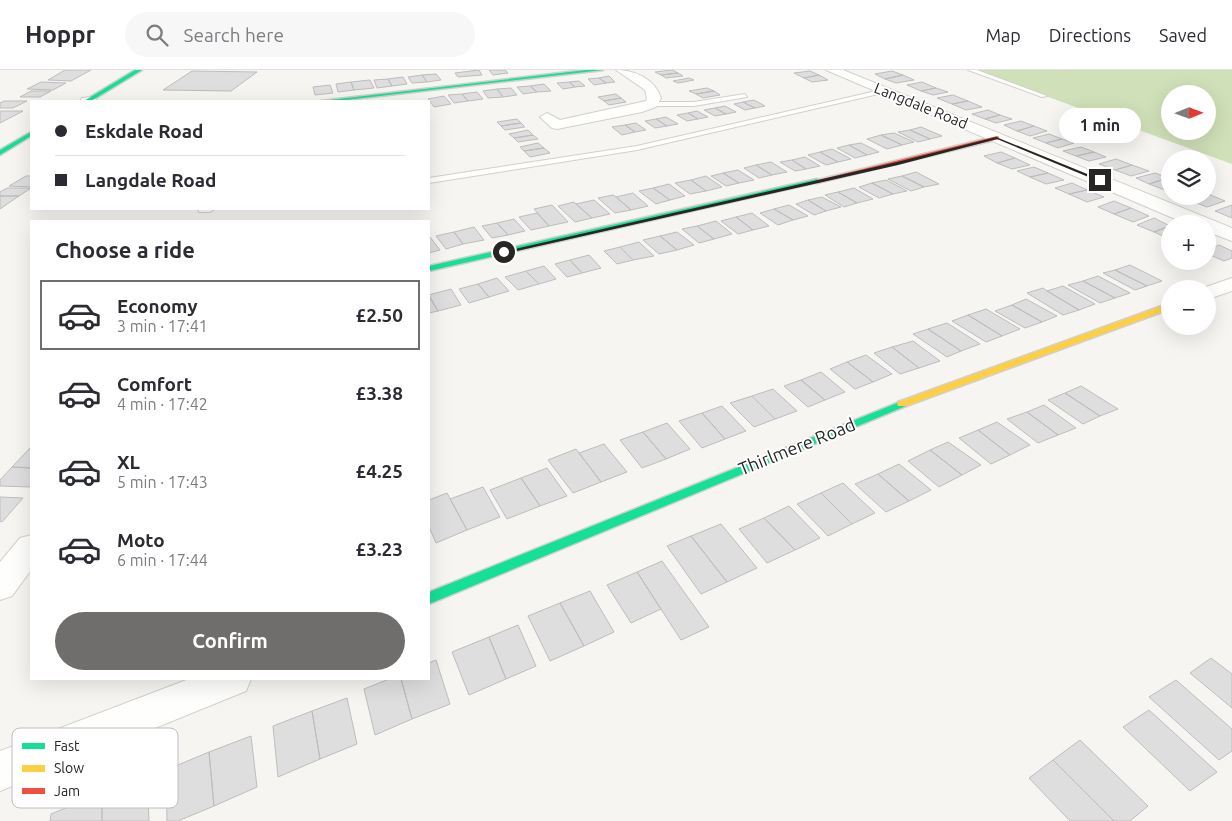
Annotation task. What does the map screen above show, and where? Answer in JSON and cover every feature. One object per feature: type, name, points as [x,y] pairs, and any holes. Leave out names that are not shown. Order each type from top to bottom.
[{"type":"street","points":[[90,100],[139,70]]},
{"type":"street","points":[[344,100],[594,70]]},
{"type":"street","points":[[572,137],[552,121],[642,108],[651,104],[654,98],[651,88],[622,70]]},
{"type":"street","name":"Langdale Road","points":[[832,70],[1182,215]]},
{"type":"street","points":[[0,153],[30,135]]},
{"type":"street","points":[[430,269],[898,163],[997,138]]},
{"type":"street","points":[[1216,228],[1232,235]]},
{"type":"street","points":[[1216,290],[1232,284]]},
{"type":"street","name":"Thirlmere Road","points":[[430,598],[907,402],[1161,309]]},
{"type":"street","points":[[0,586],[30,548]]},
{"type":"street","points":[[109,728],[230,680]]},
{"type":"street","points":[[0,771],[12,766]]},
{"type":"lane","points":[[970,70],[1044,96]]},
{"type":"lane","points":[[430,181],[638,148],[885,91]]},
{"type":"lane","points":[[651,104],[694,104],[745,96]]},
{"type":"path","points":[[1058,70],[1065,72],[1071,70]]},
{"type":"green space","points":[[974,70],[1232,70],[1232,164],[1216,158],[1216,150],[1194,150],[1166,140],[1216,140],[1216,85],[1161,85],[1161,138]]},
{"type":"building","points":[[65,70],[91,70],[71,81],[48,80]]},
{"type":"building","points":[[479,70],[482,75],[458,77],[455,73]]},
{"type":"building","points":[[489,70],[505,70],[508,73],[493,75]]},
{"type":"building","points":[[672,70],[678,73],[661,75],[655,72]]},
{"type":"building","points":[[192,71],[257,72],[231,91],[163,90]]},
{"type":"building","points":[[810,71],[819,75],[804,78],[794,73]]},
{"type":"building","points":[[892,71],[903,75],[885,79],[875,74]]},
{"type":"building","points":[[678,73],[683,76],[666,78],[661,75]]},
{"type":"building","points":[[436,74],[441,80],[427,82],[422,75]]},
{"type":"building","points":[[422,75],[427,82],[412,83],[408,77]]},
{"type":"building","points":[[819,75],[828,80],[812,82],[804,78]]},
{"type":"building","points":[[903,75],[914,80],[896,83],[885,79]]},
{"type":"building","points":[[609,76],[615,82],[606,83],[599,78]]},
{"type":"building","points":[[403,77],[407,84],[392,86],[388,79]]},
{"type":"building","points":[[599,78],[606,83],[594,85],[588,79]]},
{"type":"building","points":[[689,78],[694,80],[678,83],[673,81]]},
{"type":"building","points":[[388,79],[392,86],[377,88],[374,80]]},
{"type":"building","points":[[370,80],[374,88],[354,90],[351,82]]},
{"type":"building","points":[[579,81],[585,86],[575,87],[569,82]]},
{"type":"building","points":[[41,82],[66,83],[53,90],[27,89]]},
{"type":"building","points":[[351,82],[354,90],[338,92],[336,84]]},
{"type":"building","points":[[569,82],[575,87],[563,89],[557,83]]},
{"type":"building","points":[[922,82],[936,88],[921,91],[907,85]]},
{"type":"building","points":[[544,84],[551,91],[537,92],[530,86]]},
{"type":"building","points":[[330,85],[333,93],[315,95],[313,87]]},
{"type":"building","points":[[530,86],[537,92],[523,94],[517,87]]},
{"type":"building","points":[[511,88],[517,95],[503,97],[497,89]]},
{"type":"building","points":[[707,88],[714,91],[696,94],[689,91]]},
{"type":"building","points":[[936,88],[948,92],[933,95],[921,91]]},
{"type":"building","points":[[497,89],[503,97],[488,98],[483,91]]},
{"type":"building","points":[[31,91],[51,91],[40,97],[20,97]]},
{"type":"building","points":[[714,91],[720,95],[703,98],[696,94]]},
{"type":"building","points":[[477,92],[483,99],[468,101],[462,94]]},
{"type":"building","points":[[462,94],[468,101],[454,103],[448,95]]},
{"type":"building","points":[[616,94],[621,98],[604,101],[598,97]]},
{"type":"building","points":[[953,95],[968,101],[952,104],[937,98]]},
{"type":"building","points":[[444,96],[451,104],[434,107],[428,99]]},
{"type":"building","points":[[621,98],[626,102],[609,105],[604,101]]},
{"type":"building","points":[[754,100],[765,106],[755,108],[743,102]]},
{"type":"building","points":[[4,101],[27,101],[13,108],[0,108],[0,103]]},
{"type":"building","points":[[968,101],[982,107],[966,110],[952,104]]},
{"type":"building","points":[[743,102],[755,108],[745,110],[734,104]]},
{"type":"building","points":[[725,106],[736,112],[726,114],[715,108]]},
{"type":"building","points":[[715,108],[726,114],[715,116],[704,110]]},
{"type":"building","points":[[988,110],[1000,115],[985,119],[972,114]]},
{"type":"building","points":[[0,111],[23,111],[0,123]]},
{"type":"building","points":[[697,111],[708,117],[698,119],[688,113]]},
{"type":"building","points":[[688,113],[698,119],[687,121],[677,115]]},
{"type":"building","points":[[1000,115],[1012,119],[996,123],[985,119]]},
{"type":"building","points":[[666,117],[678,124],[667,126],[656,119]]},
{"type":"building","points":[[517,119],[521,123],[501,126],[497,122]]},
{"type":"building","points":[[656,119],[667,126],[655,128],[645,121]]},
{"type":"building","points":[[1021,121],[1034,126],[1017,131],[1004,125]]},
{"type":"building","points":[[521,123],[525,127],[505,130],[501,126]]},
{"type":"building","points":[[636,123],[646,130],[635,132],[625,125]]},
{"type":"building","points":[[625,125],[635,132],[622,135],[612,127]]},
{"type":"building","points":[[1034,126],[1047,131],[1030,136],[1017,131]]},
{"type":"building","points":[[921,127],[942,136],[930,139],[910,130]]},
{"type":"building","points":[[528,130],[533,135],[514,138],[509,134]]},
{"type":"building","points":[[910,130],[930,139],[918,142],[898,132]]},
{"type":"building","points":[[894,133],[914,142],[902,145],[881,135]]},
{"type":"building","points":[[1049,134],[1062,139],[1046,143],[1033,138]]},
{"type":"building","points":[[533,135],[538,139],[518,142],[514,138]]},
{"type":"building","points":[[881,135],[902,145],[887,149],[867,139]]},
{"type":"building","points":[[1062,139],[1074,143],[1058,148],[1046,143]]},
{"type":"building","points":[[538,143],[544,148],[524,151],[520,147]]},
{"type":"building","points":[[861,143],[879,152],[867,155],[849,145]]},
{"type":"building","points":[[849,145],[867,155],[855,158],[837,148]]},
{"type":"building","points":[[1081,147],[1094,152],[1076,156],[1063,151]]},
{"type":"building","points":[[544,148],[550,153],[530,157],[524,151]]},
{"type":"building","points":[[832,149],[851,159],[838,162],[820,152]]},
{"type":"building","points":[[820,152],[838,162],[826,165],[808,155]]},
{"type":"building","points":[[1001,152],[1015,158],[997,163],[984,156]]},
{"type":"building","points":[[1094,152],[1106,157],[1089,161],[1076,156]]},
{"type":"building","points":[[805,157],[820,166],[806,169],[792,160]]},
{"type":"building","points":[[1015,158],[1030,165],[1012,169],[997,163]]},
{"type":"building","points":[[1116,159],[1132,165],[1115,170],[1099,164]]},
{"type":"building","points":[[792,160],[806,169],[795,171],[780,162]]},
{"type":"building","points":[[771,162],[787,172],[772,175],[756,165]]},
{"type":"building","points":[[756,165],[772,175],[759,178],[744,168]]},
{"type":"building","points":[[1132,165],[1149,171],[1131,176],[1115,170]]},
{"type":"building","points":[[1034,167],[1048,173],[1030,177],[1017,171]]},
{"type":"building","points":[[738,170],[754,180],[739,183],[723,173]]},
{"type":"building","points":[[916,172],[939,184],[924,187],[902,176]]},
{"type":"building","points":[[723,173],[739,183],[726,186],[711,176]]},
{"type":"building","points":[[1048,173],[1064,180],[1046,184],[1030,177]]},
{"type":"building","points":[[1155,173],[1161,175],[1161,180],[1149,184],[1136,178]]},
{"type":"building","points":[[26,176],[30,176],[30,187],[9,186]]},
{"type":"building","points":[[706,176],[722,187],[706,191],[691,180]]},
{"type":"building","points":[[902,176],[924,187],[911,191],[888,179]]},
{"type":"building","points":[[691,180],[706,191],[690,194],[675,183]]},
{"type":"building","points":[[886,180],[907,191],[893,194],[872,183]]},
{"type":"building","points":[[1161,180],[1161,188],[1149,184]]},
{"type":"building","points":[[872,183],[893,194],[879,198],[859,187]]},
{"type":"building","points":[[1072,183],[1087,190],[1069,194],[1055,188]]},
{"type":"building","points":[[669,184],[685,196],[670,200],[653,188]]},
{"type":"building","points":[[7,188],[30,188],[19,196],[0,196],[0,192]]},
{"type":"building","points":[[653,188],[670,200],[656,204],[639,191]]},
{"type":"building","points":[[854,188],[873,199],[857,203],[838,192]]},
{"type":"building","points":[[1087,190],[1104,197],[1087,202],[1069,194]]},
{"type":"building","points":[[838,192],[857,203],[844,207],[825,195]]},
{"type":"building","points":[[633,193],[648,206],[631,210],[616,197]]},
{"type":"building","points":[[613,195],[631,210],[615,213],[598,198]]},
{"type":"building","points":[[0,196],[19,196],[0,209]]},
{"type":"building","points":[[822,197],[841,207],[826,211],[808,200]]},
{"type":"building","points":[[1216,197],[1225,201],[1216,204]]},
{"type":"building","points":[[594,200],[610,214],[592,218],[576,204]]},
{"type":"building","points":[[808,200],[826,211],[814,215],[796,204]]},
{"type":"building","points":[[1114,201],[1131,208],[1114,214],[1098,207]]},
{"type":"building","points":[[574,202],[592,218],[575,222],[558,206]]},
{"type":"building","points":[[552,205],[568,222],[549,226],[534,209]]},
{"type":"building","points":[[789,205],[808,216],[793,220],[774,209]]},
{"type":"building","points":[[1232,205],[1232,218],[1215,211]]},
{"type":"building","points":[[1131,208],[1149,216],[1133,222],[1114,214]]},
{"type":"building","points":[[774,209],[793,220],[778,225],[760,213]]},
{"type":"building","points":[[537,213],[549,226],[531,230],[519,217]]},
{"type":"building","points":[[752,213],[769,226],[753,230],[736,217]]},
{"type":"building","points":[[736,217],[753,230],[738,234],[721,221]]},
{"type":"building","points":[[1154,218],[1161,222],[1161,229],[1154,232],[1137,225]]},
{"type":"building","points":[[514,219],[525,231],[508,235],[497,223]]},
{"type":"building","points":[[716,221],[732,234],[714,239],[697,226]]},
{"type":"building","points":[[497,223],[508,235],[492,238],[482,226]]},
{"type":"building","points":[[697,226],[714,239],[699,243],[682,229]]},
{"type":"building","points":[[474,227],[484,240],[463,244],[454,232]]},
{"type":"building","points":[[1161,229],[1161,235],[1154,232]]},
{"type":"building","points":[[454,232],[463,244],[446,249],[436,236]]},
{"type":"building","points":[[677,232],[694,245],[677,250],[660,236]]},
{"type":"building","points":[[660,236],[677,250],[659,254],[643,240]]},
{"type":"building","points":[[430,237],[440,250],[430,253]]},
{"type":"building","points":[[639,242],[654,256],[633,260],[620,247]]},
{"type":"building","points":[[1219,245],[1232,251],[1232,258],[1224,261],[1216,258],[1216,246]]},
{"type":"building","points":[[620,247],[633,260],[617,264],[604,251]]},
{"type":"building","points":[[589,255],[601,268],[582,273],[570,260]]},
{"type":"building","points":[[570,260],[582,273],[567,277],[555,264]]},
{"type":"building","points":[[1130,265],[1161,281],[1147,286],[1115,270]]},
{"type":"building","points":[[544,266],[556,279],[539,284],[526,271]]},
{"type":"building","points":[[1115,270],[1147,286],[1135,290],[1103,273]]},
{"type":"building","points":[[526,271],[539,284],[518,290],[505,277]]},
{"type":"building","points":[[1098,276],[1130,293],[1115,298],[1083,281]]},
{"type":"building","points":[[497,278],[509,291],[489,297],[478,284]]},
{"type":"building","points":[[1083,281],[1115,298],[1100,303],[1068,285]]},
{"type":"building","points":[[478,284],[489,297],[469,303],[459,289]]},
{"type":"building","points":[[1063,286],[1095,304],[1079,310],[1047,291]]},
{"type":"building","points":[[1043,288],[1079,310],[1063,315],[1027,293]]},
{"type":"building","points":[[451,289],[461,305],[438,311],[430,295]]},
{"type":"building","points":[[430,299],[438,311],[430,313]]},
{"type":"building","points":[[1026,299],[1057,316],[1042,322],[1012,305]]},
{"type":"building","points":[[1012,305],[1042,322],[1025,328],[995,311]]},
{"type":"building","points":[[986,309],[1020,329],[1002,336],[968,315]]},
{"type":"building","points":[[968,315],[1002,336],[986,342],[952,321]]},
{"type":"building","points":[[947,323],[980,344],[961,351],[928,329]]},
{"type":"building","points":[[928,329],[961,351],[947,357],[913,334]]},
{"type":"building","points":[[913,341],[940,361],[919,368],[892,347]]},
{"type":"building","points":[[892,347],[919,368],[900,374],[874,353]]},
{"type":"building","points":[[866,355],[892,374],[873,382],[847,362]]},
{"type":"building","points":[[847,362],[873,382],[855,389],[830,369]]},
{"type":"building","points":[[821,372],[845,392],[825,400],[801,380]]},
{"type":"building","points":[[801,380],[825,400],[808,407],[784,386]]},
{"type":"building","points":[[1081,386],[1118,409],[1100,416],[1065,393]]},
{"type":"building","points":[[773,389],[797,411],[775,419],[752,396]]},
{"type":"building","points":[[1065,393],[1100,416],[1083,424],[1048,400]]},
{"type":"building","points":[[752,396],[775,419],[754,427],[730,403]]},
{"type":"building","points":[[1044,405],[1076,428],[1058,435],[1027,412]]},
{"type":"building","points":[[722,406],[746,431],[725,439],[702,413]]},
{"type":"building","points":[[1027,412],[1058,435],[1038,443],[1007,419]]},
{"type":"building","points":[[702,413],[725,439],[702,448],[679,421]]},
{"type":"building","points":[[997,422],[1030,445],[1010,455],[978,430]]},
{"type":"building","points":[[667,423],[690,449],[666,459],[643,432]]},
{"type":"building","points":[[978,430],[1010,455],[991,464],[959,438]]},
{"type":"building","points":[[643,432],[666,459],[642,468],[620,440]]},
{"type":"building","points":[[948,442],[981,465],[962,475],[930,450]]},
{"type":"building","points":[[604,444],[627,472],[601,482],[579,453]]},
{"type":"building","points":[[30,448],[30,468],[12,467]]},
{"type":"building","points":[[576,449],[601,482],[573,493],[548,460]]},
{"type":"building","points":[[930,450],[962,475],[939,487],[908,461]]},
{"type":"building","points":[[899,464],[931,490],[909,501],[878,474]]},
{"type":"building","points":[[12,467],[30,468],[30,487],[0,486],[0,480]]},
{"type":"building","points":[[547,468],[567,496],[540,506],[521,478]]},
{"type":"building","points":[[878,474],[909,501],[886,512],[855,484]]},
{"type":"building","points":[[521,478],[540,506],[507,519],[490,490]]},
{"type":"building","points":[[843,483],[875,513],[852,524],[821,493]]},
{"type":"building","points":[[483,487],[500,517],[467,530],[450,499]]},
{"type":"building","points":[[447,493],[467,530],[436,543],[430,529],[430,500]]},
{"type":"building","points":[[821,493],[852,524],[828,536],[797,504]]},
{"type":"building","points":[[0,497],[23,498],[2,522],[0,521]]},
{"type":"building","points":[[789,506],[820,538],[795,550],[764,518]]},
{"type":"building","points":[[764,518],[795,550],[767,563],[739,529]]},
{"type":"building","points":[[721,524],[757,568],[727,582],[691,536]]},
{"type":"building","points":[[691,536],[727,582],[701,594],[667,546]]},
{"type":"building","points":[[662,561],[709,627],[681,640],[637,572]]},
{"type":"building","points":[[637,572],[661,609],[631,623],[607,585]]},
{"type":"building","points":[[590,591],[614,632],[584,646],[560,603]]},
{"type":"building","points":[[560,603],[584,646],[550,661],[528,616]]},
{"type":"building","points":[[518,625],[536,666],[506,679],[489,637]]},
{"type":"building","points":[[489,637],[506,679],[469,695],[452,652]]},
{"type":"building","points":[[1211,658],[1232,674],[1232,708],[1190,673]]},
{"type":"building","points":[[436,660],[450,704],[412,719],[401,680],[430,680],[430,663]]},
{"type":"building","points":[[386,680],[401,680],[412,719],[375,735],[364,689]]},
{"type":"building","points":[[1176,680],[1232,729],[1232,751],[1219,760],[1149,697]]},
{"type":"building","points":[[347,698],[357,744],[320,759],[312,711]]},
{"type":"building","points":[[1149,710],[1217,772],[1190,791],[1123,727]]},
{"type":"building","points":[[312,711],[320,759],[278,777],[273,726]]},
{"type":"building","points":[[251,736],[257,787],[214,806],[209,752]]},
{"type":"building","points":[[1080,740],[1148,806],[1130,821],[1114,821],[1053,760]]},
{"type":"building","points":[[209,752],[214,806],[178,821],[167,821],[167,808],[178,808],[178,765]]},
{"type":"building","points":[[1053,760],[1114,821],[1070,821],[1029,778]]},
{"type":"building","points":[[66,808],[102,808],[102,821],[50,821],[51,814]]},
{"type":"building","points":[[102,808],[148,808],[149,821],[102,821]]},
{"type":"traffic: fast","points":[[89,100],[139,70]]},
{"type":"traffic: fast","points":[[333,100],[600,70]]},
{"type":"traffic: fast","points":[[0,153],[30,135]]},
{"type":"traffic: fast","points":[[430,269],[817,181]]},
{"type":"traffic: fast","points":[[430,598],[902,404]]},
{"type":"traffic: slow","points":[[902,404],[1161,309]]},
{"type":"traffic: jam","points":[[817,181],[997,138]]},
{"type":"route","points":[[504,252],[898,163],[997,138],[1100,180]]}]
